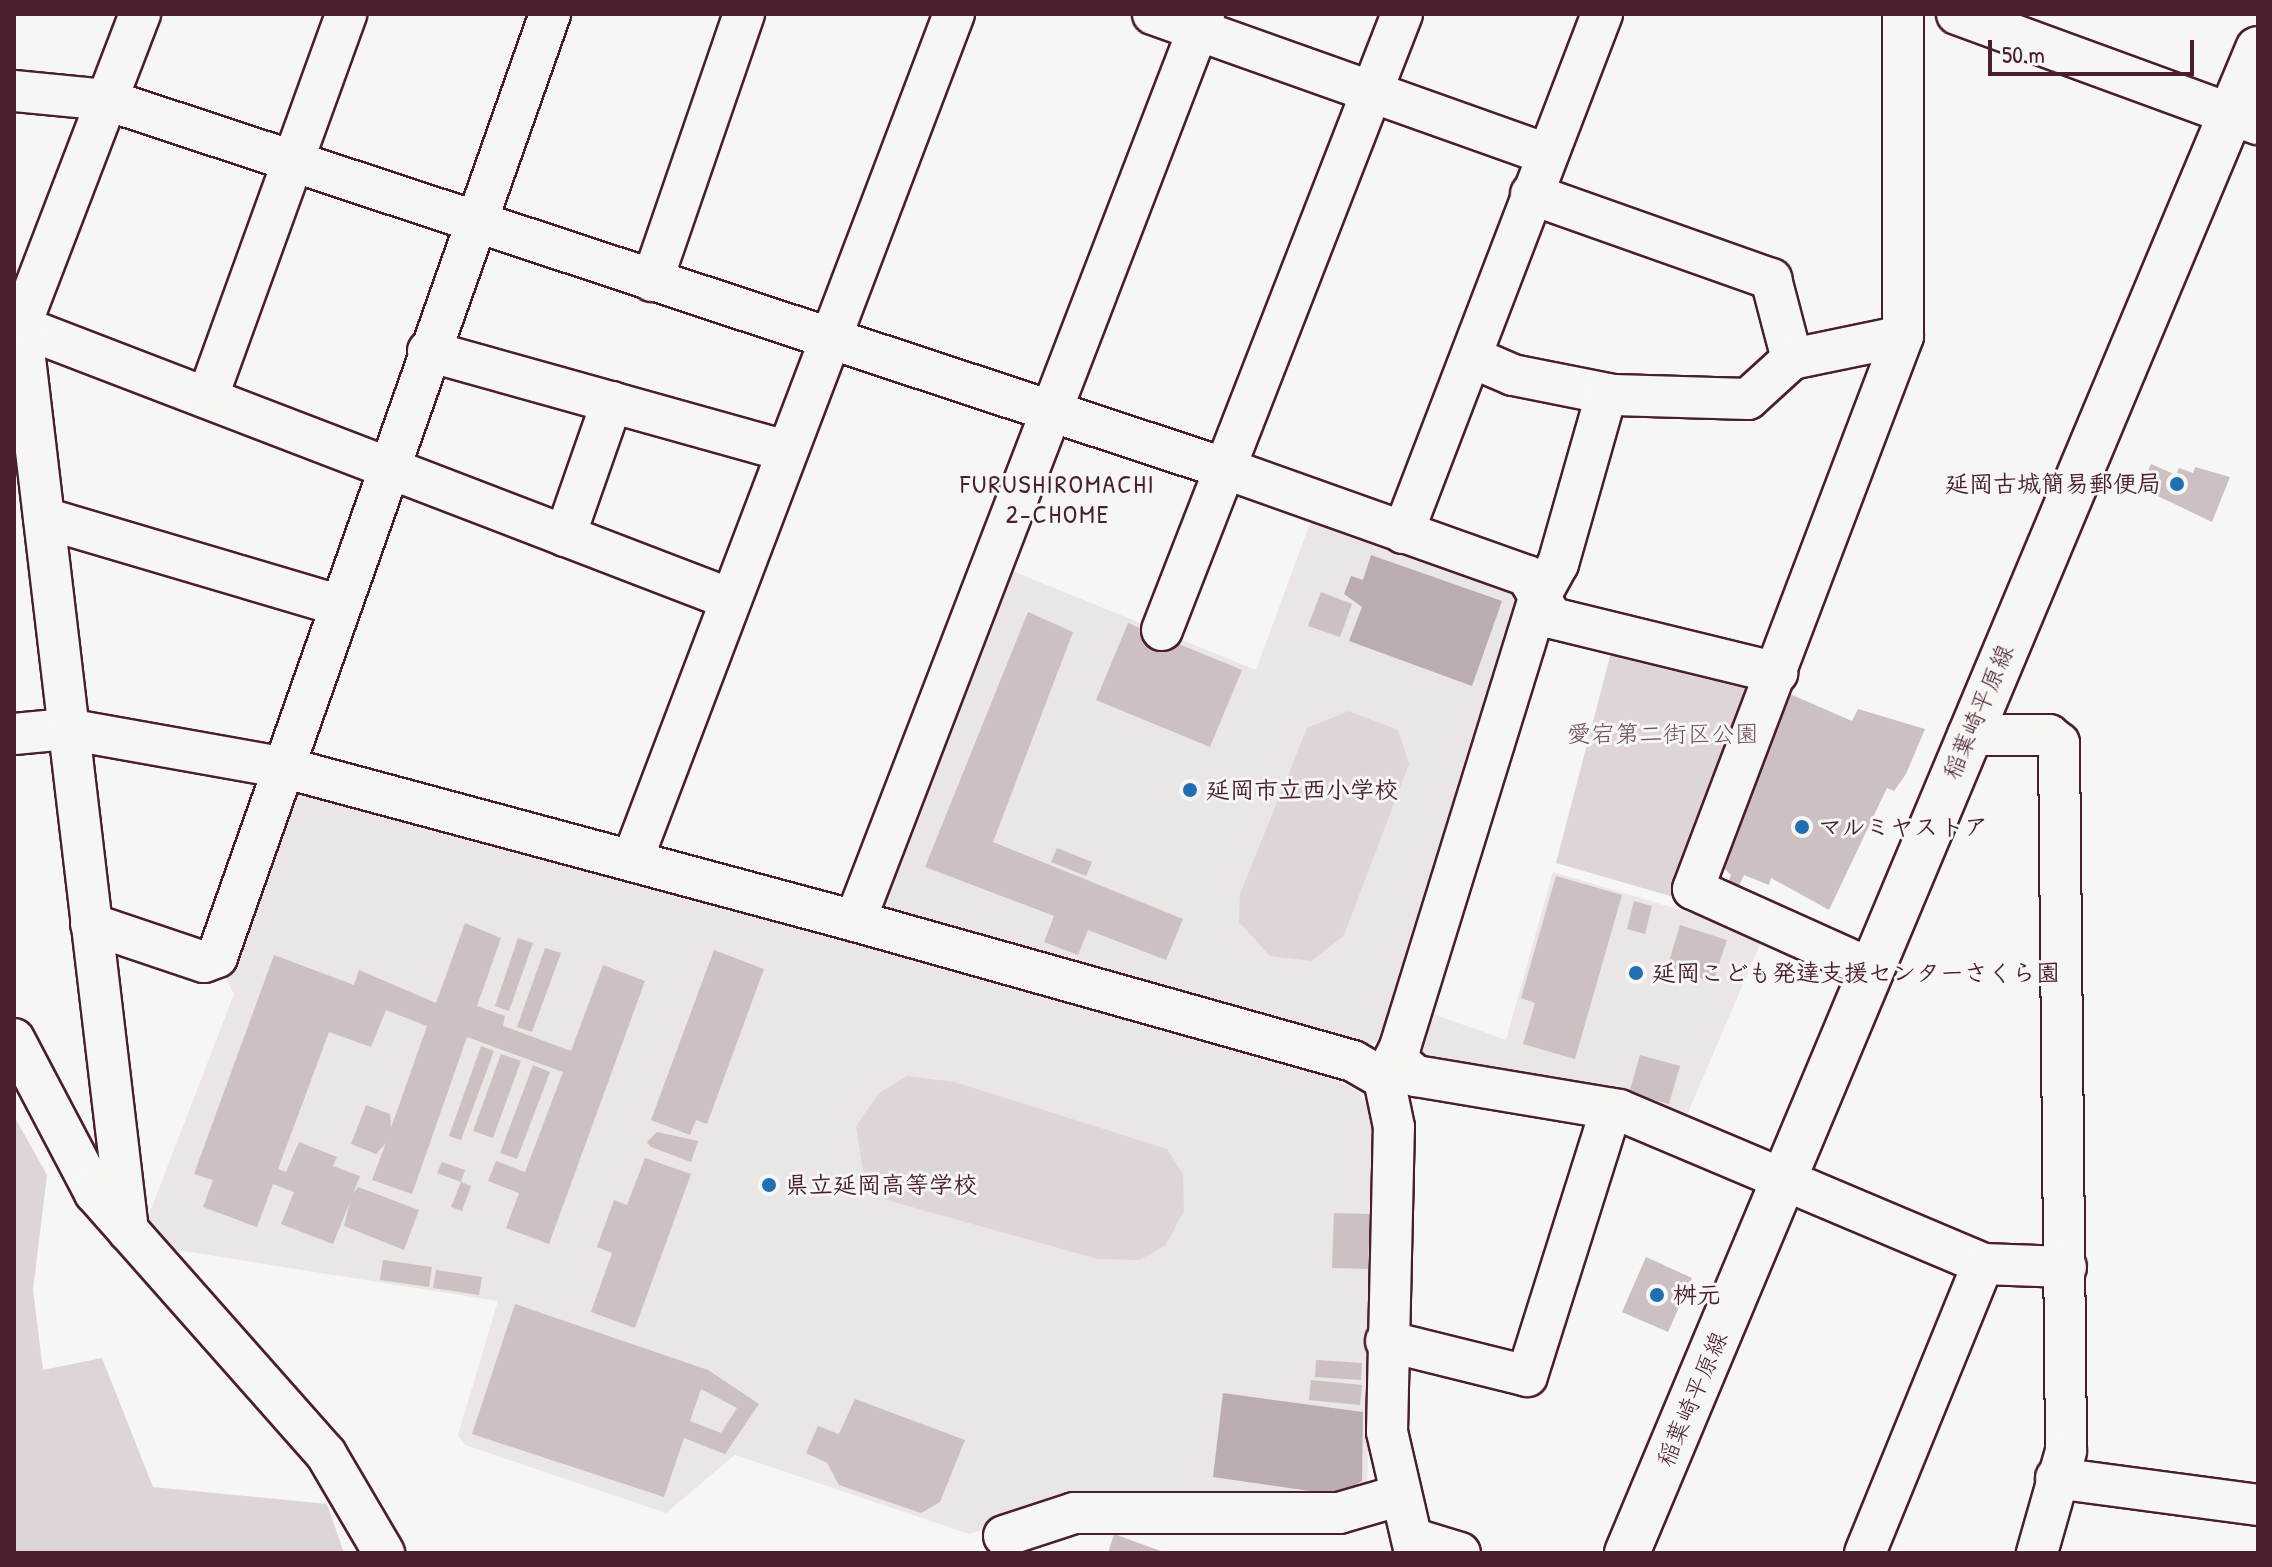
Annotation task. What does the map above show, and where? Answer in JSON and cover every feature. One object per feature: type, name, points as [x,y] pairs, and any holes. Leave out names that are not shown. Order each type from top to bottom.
[{"type":"main road","name":"稲葉崎平原線","points":[[1627,1553],[1968,735],[2245,119],[2258,49]]},
{"type":"street","points":[[128,1231],[44,518],[16,320],[140,14]]},
{"type":"street","points":[[208,396],[346,14]]},
{"type":"street","points":[[91,924],[204,962],[217,957],[286,768],[285,749],[550,14]]},
{"type":"street","points":[[652,281],[744,14]]},
{"type":"street","points":[[633,858],[954,14]]},
{"type":"street","points":[[1153,14],[1201,22],[1371,95],[1547,154]]},
{"type":"street","points":[[1162,630],[1402,14]]},
{"type":"street","points":[[1403,533],[1602,14]]},
{"type":"street","points":[[1871,969],[1693,889],[1903,336],[1903,14]]},
{"type":"street","points":[[1957,14],[2245,119]]},
{"type":"street","points":[[855,921],[1201,22]]},
{"type":"street","points":[[14,91],[107,100],[829,341],[1227,469],[1527,576],[1552,618],[1777,673]]},
{"type":"street","points":[[1531,194],[1771,279],[1792,359]]},
{"type":"street","points":[[16,320],[730,599]]},
{"type":"street","points":[[1471,357],[1513,375],[1614,395],[1725,404],[1748,399],[1792,359],[1903,336]]},
{"type":"street","points":[[428,351],[786,451]]},
{"type":"street","points":[[1460,1553],[1415,1546],[1398,1496],[1387,1432],[1386,1341],[1394,1127],[1389,1068],[1539,598],[1558,564],[1604,402],[1614,395]]},
{"type":"street","points":[[565,536],[612,402]]},
{"type":"street","points":[[44,518],[337,605]]},
{"type":"street","points":[[14,734],[67,729],[286,768],[633,858],[1353,1061],[1416,1076],[1611,1109],[1983,1264],[2066,1267]]},
{"type":"street","points":[[1968,735],[2049,735],[2059,743],[2066,1451],[2037,1553]]},
{"type":"street","points":[[14,1039],[95,1193],[326,1454],[384,1553]]},
{"type":"street","points":[[1386,1341],[1527,1376],[1611,1109]]},
{"type":"street","points":[[1865,1553],[1983,1264]]},
{"type":"street","points":[[2056,1478],[2258,1505]]},
{"type":"street","points":[[1004,1536],[1074,1513],[1339,1513],[1398,1496]]},
{"type":"shaded area","name":"延岡市立西小学校","points":[[1312,518],[1515,588],[1519,601],[1389,1037],[1365,1046],[871,910],[1005,568],[1256,670]]},
{"type":"shaded area","points":[[1371,555],[1502,601],[1472,686],[1349,641],[1362,607],[1344,594],[1351,576],[1363,580]]},
{"type":"shaded area","name":"県立延岡高等学校","points":[[296,785],[1324,1074],[1357,1091],[1377,1118],[1380,1146],[1367,1484],[1337,1498],[1094,1496],[969,1534],[735,1455],[666,1513],[465,1445],[458,1435],[498,1301],[164,1248],[145,1225],[234,994],[226,979]]},
{"type":"shaded area","name":"延岡こども発達支援センターさくら園","points":[[1553,872],[1764,935],[1683,1124],[1428,1065],[1415,1053],[1425,1011],[1506,1040]]},
{"type":"shaded area","points":[[1223,1393],[1363,1412],[1362,1481],[1338,1495],[1213,1477]]},
{"type":"green space","name":"愛宕第二街区公園","points":[[1613,645],[1758,683],[1677,898],[1556,863]]},
{"type":"green space","points":[[1349,711],[1398,730],[1409,764],[1344,935],[1312,961],[1270,956],[1239,922],[1240,894],[1307,728]]},
{"type":"green space","points":[[907,1076],[955,1082],[1167,1149],[1183,1174],[1184,1211],[1165,1246],[1139,1260],[1098,1259],[887,1200],[863,1171],[856,1126],[879,1093]]},
{"type":"green space","points":[[14,1116],[47,1175],[33,1290],[43,1370],[102,1358],[153,1487],[327,1504],[344,1553],[14,1553]]},
{"type":"building","points":[[2151,464],[2176,475],[2179,468],[2193,473],[2195,467],[2230,477],[2212,522],[2141,488]]},
{"type":"building","points":[[1321,592],[1352,604],[1340,637],[1308,626]]},
{"type":"building","points":[[1028,612],[1073,632],[993,842],[1183,919],[1166,960],[1088,930],[1078,955],[1044,942],[1054,916],[925,867]]},
{"type":"building","points":[[1128,623],[1242,670],[1210,747],[1096,700]]},
{"type":"building","name":"マルミヤストア","points":[[1790,694],[1852,721],[1858,709],[1925,729],[1906,774],[1894,791],[1887,788],[1829,910],[1771,878],[1769,885],[1744,875],[1735,894],[1725,890],[1731,875],[1718,862]]},
{"type":"building","points":[[1057,848],[1092,862],[1086,876],[1051,862]]},
{"type":"building","name":"延岡こども発達支援センターさくら園","points":[[1556,876],[1622,895],[1575,1059],[1523,1044],[1535,1003],[1521,998]]},
{"type":"building","name":"延岡こども発達支援センターさくら園","points":[[1634,901],[1652,906],[1645,934],[1627,929]]},
{"type":"building","points":[[465,923],[501,938],[477,1006],[505,1016],[503,1026],[571,1051],[603,965],[645,981],[549,1244],[506,1228],[519,1193],[488,1181],[496,1161],[525,1172],[563,1072],[467,1037],[412,1194],[372,1180],[386,1143],[376,1154],[351,1144],[366,1105],[390,1114],[391,1128],[427,1026],[386,1010],[371,1047],[329,1032],[278,1169],[286,1172],[299,1142],[337,1157],[333,1166],[360,1176],[353,1194],[358,1187],[419,1210],[404,1250],[344,1226],[350,1202],[333,1244],[281,1224],[294,1192],[273,1184],[257,1227],[203,1207],[213,1180],[194,1174],[274,955],[354,985],[359,970],[436,1003]]},
{"type":"building","name":"延岡こども発達支援センターさくら園","points":[[1680,925],[1727,940],[1713,982],[1667,968]]},
{"type":"building","points":[[518,938],[533,943],[509,1011],[495,1006]]},
{"type":"building","points":[[545,948],[561,953],[532,1032],[517,1027]]},
{"type":"building","points":[[714,950],[764,969],[707,1124],[696,1120],[690,1135],[651,1120]]},
{"type":"building","points":[[481,1046],[494,1051],[461,1140],[449,1136]]},
{"type":"building","points":[[501,1054],[521,1061],[493,1138],[473,1131]]},
{"type":"building","name":"延岡こども発達支援センターさくら園","points":[[1640,1055],[1680,1066],[1669,1104],[1629,1093]]},
{"type":"building","points":[[533,1065],[550,1072],[517,1159],[500,1153]]},
{"type":"building","points":[[657,1132],[698,1141],[691,1162],[651,1147],[647,1142]]},
{"type":"building","points":[[645,1158],[691,1174],[635,1328],[591,1312],[612,1253],[597,1247],[614,1200],[627,1205]]},
{"type":"building","points":[[442,1162],[465,1170],[461,1182],[437,1173]]},
{"type":"building","points":[[461,1182],[471,1186],[462,1211],[451,1207]]},
{"type":"building","points":[[1334,1213],[1370,1214],[1368,1269],[1332,1268]]},
{"type":"building","name":"桝元","points":[[1646,1257],[1692,1278],[1668,1332],[1622,1312]]},
{"type":"building","points":[[383,1260],[432,1267],[429,1287],[380,1280]]},
{"type":"building","points":[[436,1270],[482,1277],[479,1295],[433,1288]]},
{"type":"building","points":[[515,1304],[708,1370],[759,1404],[725,1454],[684,1438],[664,1497],[472,1434]],"holes":[[[701,1389],[737,1408],[721,1433],[690,1421]]]},
{"type":"building","points":[[1316,1360],[1362,1363],[1361,1380],[1315,1377]]},
{"type":"building","points":[[1311,1380],[1362,1385],[1360,1405],[1309,1400]]},
{"type":"building","points":[[855,1399],[965,1440],[940,1502],[921,1513],[839,1485],[827,1463],[806,1453],[818,1426],[839,1434]]},
{"type":"building","points":[[1114,1534],[1161,1551],[1108,1553]]},
{"type":"place","name":"延岡古城簡易郵便局","points":[[2177,484]]},
{"type":"place","name":"延岡市立西小学校","points":[[1190,790]]},
{"type":"place","name":"マルミヤストア","points":[[1802,827]]},
{"type":"place","name":"延岡こども発達支援センターさくら園","points":[[1636,973]]},
{"type":"place","name":"県立延岡高等学校","points":[[769,1185]]},
{"type":"place","name":"桝元","points":[[1657,1295]]},
{"type":"district","name":"FURUSHIROMACHI 2-CHOME","points":[[1058,499]]}]
